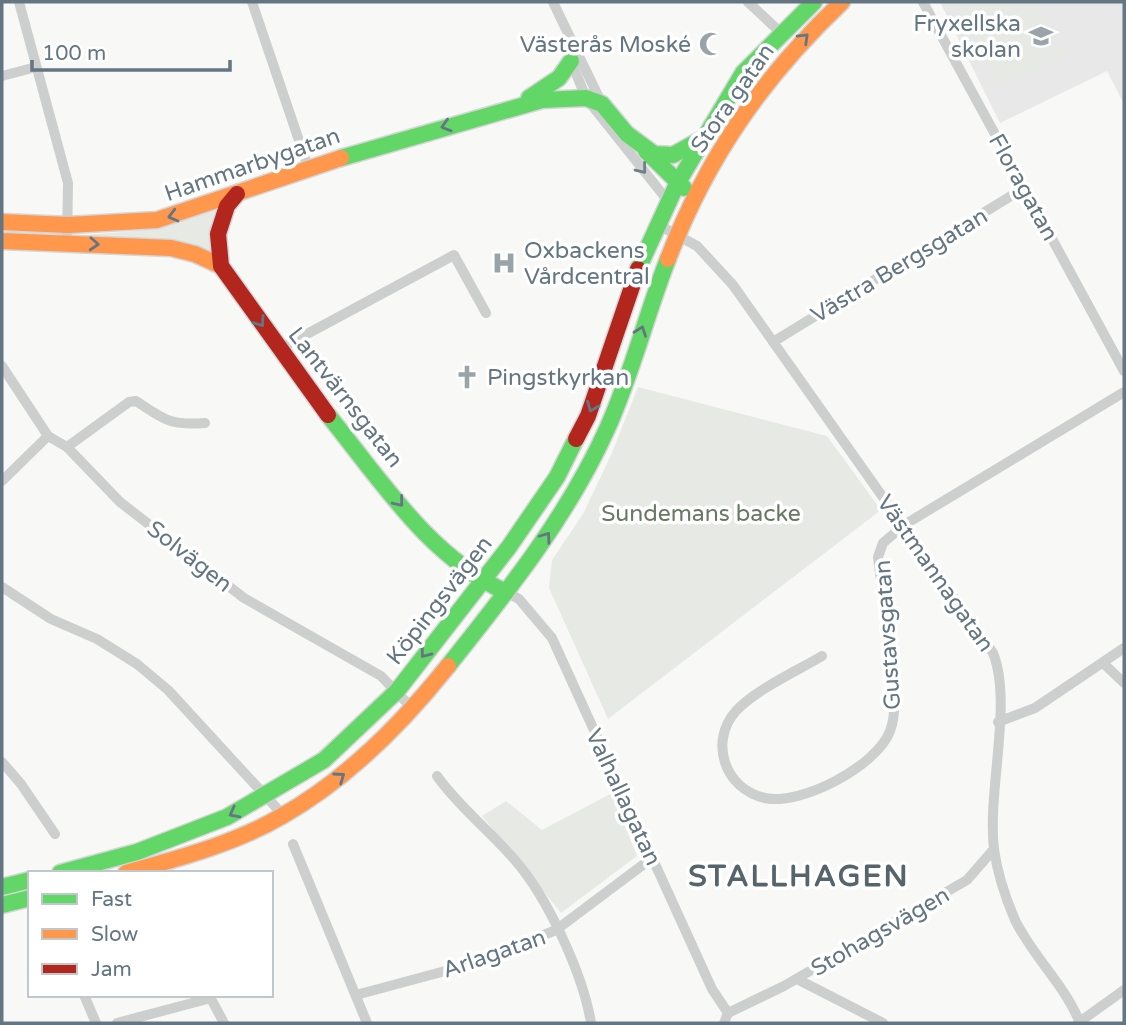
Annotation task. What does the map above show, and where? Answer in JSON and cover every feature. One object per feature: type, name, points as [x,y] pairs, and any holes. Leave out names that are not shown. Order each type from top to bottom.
[{"type":"main road","name":"Stora gatan","points":[[677,184],[743,73],[780,33],[814,2]]},
{"type":"main road","name":"Stora gatan","points":[[688,212],[695,194],[771,75],[842,2]]},
{"type":"main road","name":"Hammarbygatan","points":[[511,107],[549,88],[565,73],[571,61]]},
{"type":"main road","name":"Hammarbygatan","points":[[2,222],[68,225],[157,220],[237,194],[307,167],[511,107],[552,99],[586,98]]},
{"type":"main road","points":[[586,98],[602,104],[626,134],[677,184],[695,194]]},
{"type":"main road","points":[[646,151],[673,155],[692,146],[705,134]]},
{"type":"main road","name":"Köpingsvägen","points":[[67,871],[177,839],[266,796],[324,760],[397,691],[541,503],[574,447],[602,381],[640,263],[677,184]]},
{"type":"main road","points":[[2,241],[171,248],[221,266],[218,234],[227,206],[237,194]]},
{"type":"main road","points":[[668,201],[688,212]]},
{"type":"main road","name":"Köpingsvägen","points":[[133,871],[222,844],[283,815],[348,772],[412,708],[506,592],[585,477],[609,426],[688,212]]},
{"type":"main road","name":"Lantvärnsgatan","points":[[221,266],[316,401],[426,536],[482,581],[506,592]]},
{"type":"main road","points":[[2,887],[28,880]]},
{"type":"main road","points":[[2,905],[28,898]]},
{"type":"street","points":[[19,2],[68,183],[67,243]]},
{"type":"street","points":[[252,2],[307,167]]},
{"type":"street","points":[[553,2],[602,104]]},
{"type":"street","points":[[748,2],[780,33]]},
{"type":"street","name":"Floragatan","points":[[923,2],[1124,371]]},
{"type":"street","points":[[572,40],[571,61],[586,98],[668,201]]},
{"type":"street","points":[[2,76],[36,67]]},
{"type":"street","name":"Västra Bergsgatan","points":[[773,342],[1024,188]]},
{"type":"street","name":"Västmannagatan","points":[[657,224],[697,246],[733,285],[993,653],[999,678],[994,849],[1016,921],[1074,1006],[1079,1023]]},
{"type":"street","points":[[279,349],[454,255],[486,313]]},
{"type":"street","name":"Solvägen","points":[[2,366],[48,436],[67,447],[120,502],[228,587],[381,676],[412,708]]},
{"type":"street","name":"Gustavsgatan","points":[[822,656],[739,708],[727,722],[721,747],[724,766],[739,785],[752,794],[765,799],[784,799],[820,788],[849,773],[878,752],[890,732],[895,686],[878,556],[883,544],[904,526],[1124,392]]},
{"type":"street","points":[[67,447],[129,402],[136,401],[150,414],[168,422],[183,425],[205,423]]},
{"type":"street","points":[[2,481],[48,436]]},
{"type":"street","points":[[2,587],[51,619],[97,639],[137,664],[167,690],[283,815]]},
{"type":"street","name":"Valhallagatan","points":[[506,592],[519,599],[552,638],[726,1018]]},
{"type":"street","points":[[998,722],[1035,708],[1124,648]]},
{"type":"street","points":[[1103,663],[1124,683]]},
{"type":"street","points":[[2,762],[30,796],[55,834]]},
{"type":"street","points":[[437,776],[452,797],[517,862],[533,885],[579,976],[591,1023]]},
{"type":"street","points":[[293,844],[367,1023]]},
{"type":"street","name":"Stohagsvägen","points":[[726,1018],[967,880],[994,849]]},
{"type":"street","name":"Arlagatan","points":[[356,995],[475,963],[556,930],[652,858]]},
{"type":"street","points":[[797,979],[883,1023]]},
{"type":"street","points":[[1079,1023],[1124,990]]},
{"type":"street","points":[[85,997],[96,1023]]},
{"type":"street","points":[[117,1023],[210,997],[224,1023]]},
{"type":"shaded area","name":"Fryxellska skolan","points":[[940,2],[1124,2],[1124,104],[1107,71],[1000,123]]},
{"type":"green space","points":[[955,2],[1034,2],[1064,54],[999,86]]},
{"type":"green space","points":[[218,210],[212,258],[85,235],[146,230]]},
{"type":"green space","name":"Sundemans backe","points":[[638,387],[827,436],[881,510],[608,719],[549,588],[552,560],[583,514],[611,455]]},
{"type":"green space","points":[[612,793],[637,856],[561,913],[482,816],[506,801],[542,830]]},
{"type":"traffic: fast","points":[[638,269],[677,184],[743,73],[814,2]]},
{"type":"traffic: fast","points":[[529,98],[559,78],[571,61]]},
{"type":"traffic: fast","points":[[341,158],[542,100],[586,98],[602,104],[627,134],[654,154],[673,155],[698,141]]},
{"type":"traffic: fast","points":[[646,151],[684,188]]},
{"type":"traffic: fast","points":[[448,666],[535,552],[591,461],[624,387],[668,259]]},
{"type":"traffic: fast","points":[[328,415],[387,490],[430,537],[453,559],[506,592]]},
{"type":"traffic: fast","points":[[67,871],[137,852],[227,817],[324,760],[397,691],[509,547],[557,477],[576,439]]},
{"type":"traffic: fast","points":[[2,887],[28,880]]},
{"type":"traffic: fast","points":[[2,905],[28,898]]},
{"type":"traffic: slow","points":[[668,259],[701,186],[740,120],[787,59],[842,2]]},
{"type":"traffic: slow","points":[[2,222],[68,225],[157,220],[341,158]]},
{"type":"traffic: slow","points":[[2,241],[171,248],[195,254],[221,266]]},
{"type":"traffic: slow","points":[[133,871],[245,835],[306,801],[351,768],[392,730],[448,666]]},
{"type":"traffic: jam","points":[[237,194],[227,206],[218,234],[221,266],[328,415]]},
{"type":"traffic: jam","points":[[576,439],[588,416],[638,269]]},
{"type":"place","name":"Fryxellska skolan","points":[[1041,36]]},
{"type":"place","name":"Västerås Moské","points":[[711,44]]},
{"type":"place","name":"Oxbackens Vårdcentral","points":[[504,263]]},
{"type":"place","name":"Pingstkyrkan","points":[[467,377]]},
{"type":"district","name":"STALLHAGEN","points":[[799,876]]}]
